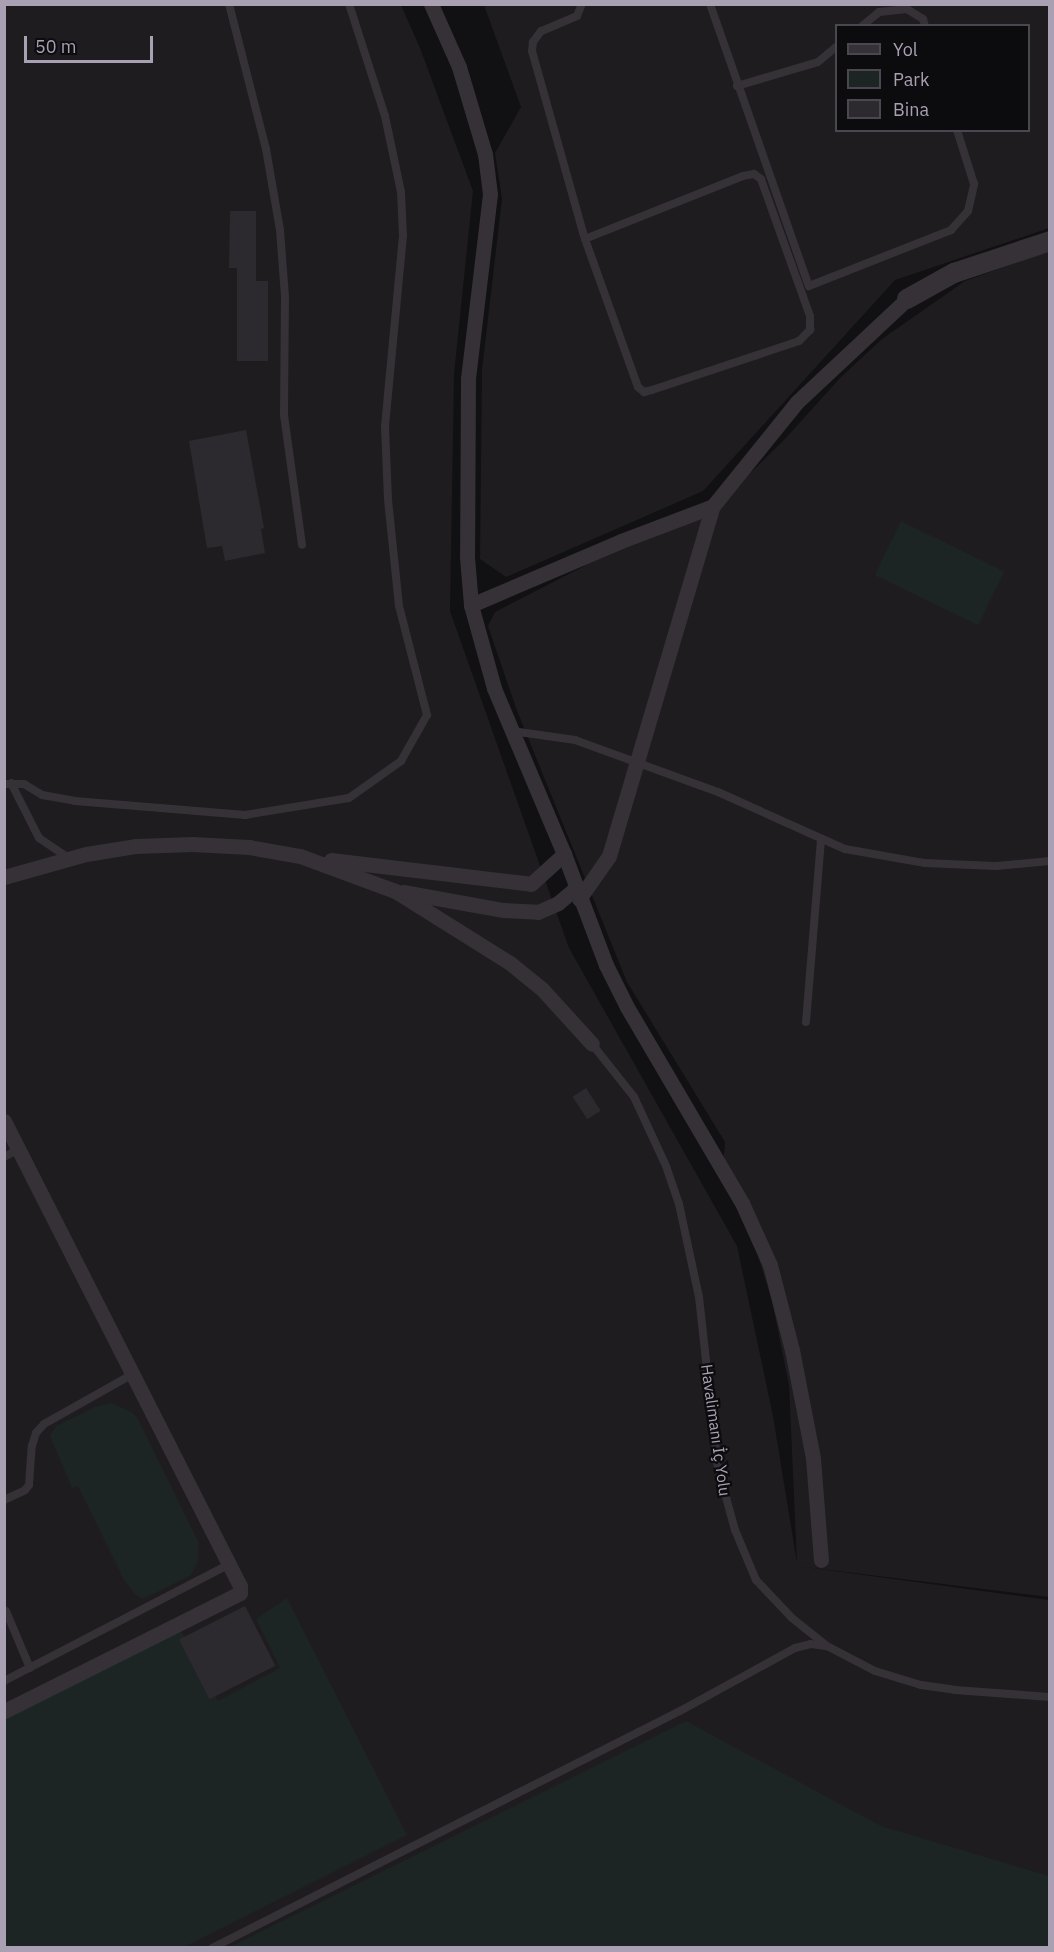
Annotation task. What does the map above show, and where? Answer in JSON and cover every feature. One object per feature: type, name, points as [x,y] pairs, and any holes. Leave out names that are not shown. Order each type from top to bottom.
[{"type":"street","points":[[431,4],[459,67],[485,154],[490,194],[468,379],[467,557],[471,605],[494,688],[564,854],[606,965],[627,1007],[742,1203],[770,1265],[792,1350],[813,1458],[821,1560]]},
{"type":"street","points":[[300,856],[394,891],[503,910],[538,912],[578,893],[609,856],[713,506],[797,402],[907,299],[954,273],[1050,241]]},
{"type":"street","points":[[471,605],[621,541],[713,506]]},
{"type":"street","points":[[4,877],[69,858],[136,846],[192,844],[249,848],[531,884],[564,854]]},
{"type":"street","points":[[394,891],[510,963],[542,989],[592,1044]]},
{"type":"street","points":[[4,1121],[240,1586],[240,1593],[4,1711]]},
{"type":"lane","points":[[229,4],[266,148],[280,230],[285,297],[284,415],[302,545]]},
{"type":"lane","points":[[69,858],[39,838],[8,784],[24,784],[42,795],[75,801],[245,815],[326,802],[349,798],[401,761],[428,715],[399,606],[388,500],[385,426],[403,236],[401,192],[385,116],[349,4]]},
{"type":"lane","points":[[582,4],[577,16],[541,31],[533,42],[531,51],[585,239],[638,387],[644,392],[799,341],[810,330],[810,316],[765,189],[761,179],[754,174],[743,176],[585,239]]},
{"type":"lane","points":[[710,4],[809,286],[951,230],[968,211],[974,184],[958,132]]},
{"type":"lane","points":[[864,24],[879,12],[907,9],[923,19],[924,24]]},
{"type":"lane","points":[[737,86],[818,62],[835,49]]},
{"type":"lane","points":[[512,731],[575,740],[718,792],[845,849],[924,863],[996,866],[1050,861]]},
{"type":"lane","points":[[806,1022],[821,839]]},
{"type":"lane","name":"Havalimanı İç Yolu","points":[[592,1044],[634,1097],[662,1155],[679,1204],[698,1287],[718,1468],[724,1497],[745,1557],[756,1580],[774,1600],[828,1646],[875,1671],[921,1685],[1050,1697]]},
{"type":"lane","points":[[4,1157],[20,1149]]},
{"type":"lane","points":[[4,1500],[25,1490],[29,1485],[32,1446],[36,1433],[44,1424],[134,1374]]},
{"type":"lane","points":[[4,1681],[230,1564]]},
{"type":"lane","points":[[6,1611],[30,1668]]},
{"type":"lane","points":[[212,1947],[680,1711],[795,1648],[811,1644],[828,1646]]},
{"type":"shaded area","points":[[5,5],[401,5],[420,48],[473,191],[454,374],[450,611],[569,948],[737,1246],[773,1416],[797,1563],[789,1385],[772,1301],[749,1227],[722,1180],[725,1142],[627,982],[516,708],[488,626],[495,612],[734,489],[785,439],[840,378],[882,339],[965,281],[1049,251],[1049,1597],[797,1566],[1049,1600],[1049,1947],[5,1948]]},
{"type":"shaded area","points":[[484,5],[1049,5],[1049,228],[895,280],[703,491],[506,577],[480,559],[482,370],[502,199],[495,153],[521,107]]},
{"type":"green space","points":[[901,521],[1004,571],[978,625],[875,575]]},
{"type":"green space","points":[[111,1403],[133,1413],[138,1419],[199,1543],[198,1561],[191,1575],[143,1599],[134,1593],[124,1580],[78,1486],[72,1488],[50,1436],[56,1426],[95,1407]]},
{"type":"green space","points":[[287,1598],[407,1835],[184,1947],[5,1948],[5,1719],[179,1627],[218,1701],[280,1668],[256,1619]]},
{"type":"green space","points":[[686,1721],[881,1826],[1049,1876],[1049,1947],[230,1947]]},
{"type":"building","points":[[230,211],[256,211],[256,281],[268,281],[268,361],[237,361],[237,268],[229,268]]},
{"type":"building","points":[[246,430],[264,528],[261,529],[265,553],[225,561],[222,546],[207,548],[189,441]]},
{"type":"building","points":[[586,1088],[601,1111],[587,1119],[573,1097]]},
{"type":"building","points":[[245,1606],[275,1666],[209,1699],[179,1640]]}]
